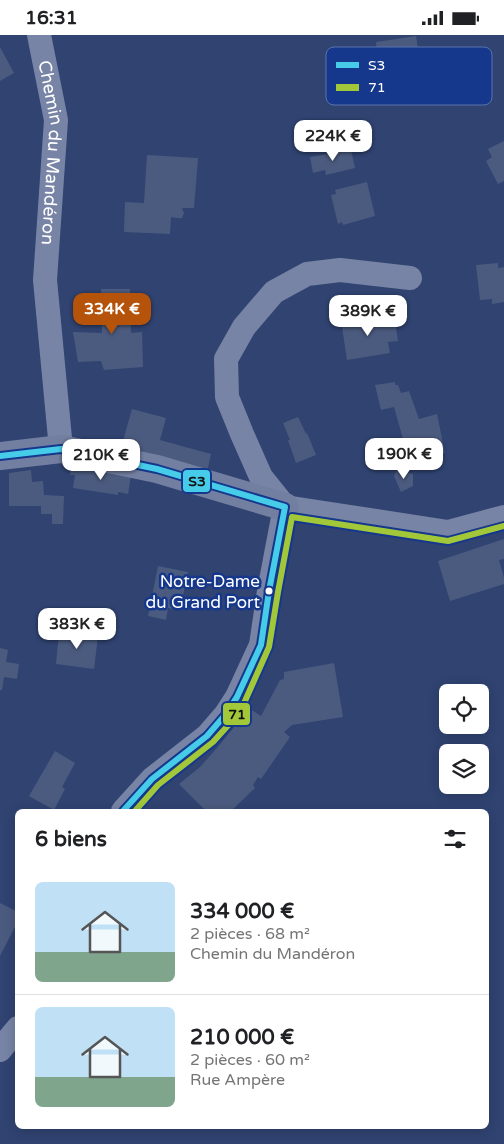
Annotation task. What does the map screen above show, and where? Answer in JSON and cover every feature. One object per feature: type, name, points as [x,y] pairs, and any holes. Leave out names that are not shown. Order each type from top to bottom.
[{"type":"street","name":"Chemin du Mandéron","points":[[39,35],[56,120],[45,280],[61,449]]},
{"type":"street","points":[[286,507],[261,477],[227,397],[226,359],[244,327],[274,292],[307,274],[340,270],[410,278]]},
{"type":"street","points":[[0,456],[61,449],[157,469],[286,507],[448,532],[504,517]]},
{"type":"street","points":[[125,809],[152,779],[207,736],[238,697],[261,645],[268,591],[286,507]]},
{"type":"street","points":[[0,1050],[15,1032]]},
{"type":"building","points":[[416,36],[418,47],[376,47],[376,42]]},
{"type":"building","points":[[0,47],[14,73],[0,81]]},
{"type":"building","points":[[504,141],[504,181],[498,184],[486,161],[492,157],[488,149]]},
{"type":"building","points":[[351,150],[355,168],[326,175],[325,170],[313,173],[310,157]]},
{"type":"building","points":[[147,155],[198,158],[194,208],[182,208],[184,213],[182,218],[171,217],[170,234],[124,232],[125,202],[144,203]]},
{"type":"building","points":[[367,182],[375,216],[343,225],[342,222],[338,224],[331,195],[336,194],[335,190]]},
{"type":"building","points":[[498,263],[498,268],[504,267],[504,302],[492,304],[492,299],[480,300],[476,265]]},
{"type":"building","points":[[101,289],[130,289],[131,333],[142,332],[143,367],[104,370],[101,361],[78,362],[73,332],[102,333]]},
{"type":"building","points":[[372,316],[373,323],[395,321],[398,341],[388,342],[390,353],[347,360],[341,320]]},
{"type":"building","points":[[395,382],[401,393],[409,391],[419,419],[437,414],[445,453],[409,460],[394,407],[381,410],[375,385]]},
{"type":"building","points":[[132,409],[166,418],[160,440],[211,454],[207,473],[121,448]]},
{"type":"building","points":[[298,417],[316,455],[296,463],[283,423]]},
{"type":"building","points":[[76,465],[131,475],[128,494],[118,492],[118,495],[73,488],[75,475],[70,475],[71,469],[76,470]]},
{"type":"building","points":[[31,470],[32,482],[43,481],[44,495],[64,496],[63,524],[52,524],[52,514],[41,514],[41,506],[9,506],[9,473]]},
{"type":"building","points":[[397,470],[413,474],[413,486],[401,492],[394,476]]},
{"type":"building","points":[[504,539],[504,559],[499,560],[504,584],[450,601],[438,561]]},
{"type":"building","points":[[158,566],[188,572],[180,610],[168,608],[166,620],[148,616]]},
{"type":"building","points":[[59,632],[98,636],[94,669],[56,664]]},
{"type":"building","points":[[0,648],[8,650],[6,662],[19,664],[17,679],[4,677],[2,690],[0,690]]},
{"type":"building","points":[[334,663],[343,717],[292,725],[284,732],[290,737],[261,779],[258,777],[253,785],[255,788],[233,809],[204,809],[179,784],[200,767],[217,748],[247,707],[261,716],[280,680],[284,679],[284,672]]},
{"type":"building","points":[[55,751],[75,763],[62,787],[65,789],[55,809],[29,796]]},
{"type":"building","points":[[0,903],[15,910],[15,927],[0,956]]},
{"type":"transit line","name":"S3","points":[[0,456],[61,449],[157,469],[285,507],[261,645],[237,697],[226,714],[207,736],[152,779],[125,809]]},
{"type":"transit line","name":"71","points":[[137,809],[158,785],[213,742],[233,720],[245,701],[269,647],[292,517],[448,541],[504,526]]},
{"type":"place","name":"Notre-Dame du Grand Port","points":[[269,591]]}]
